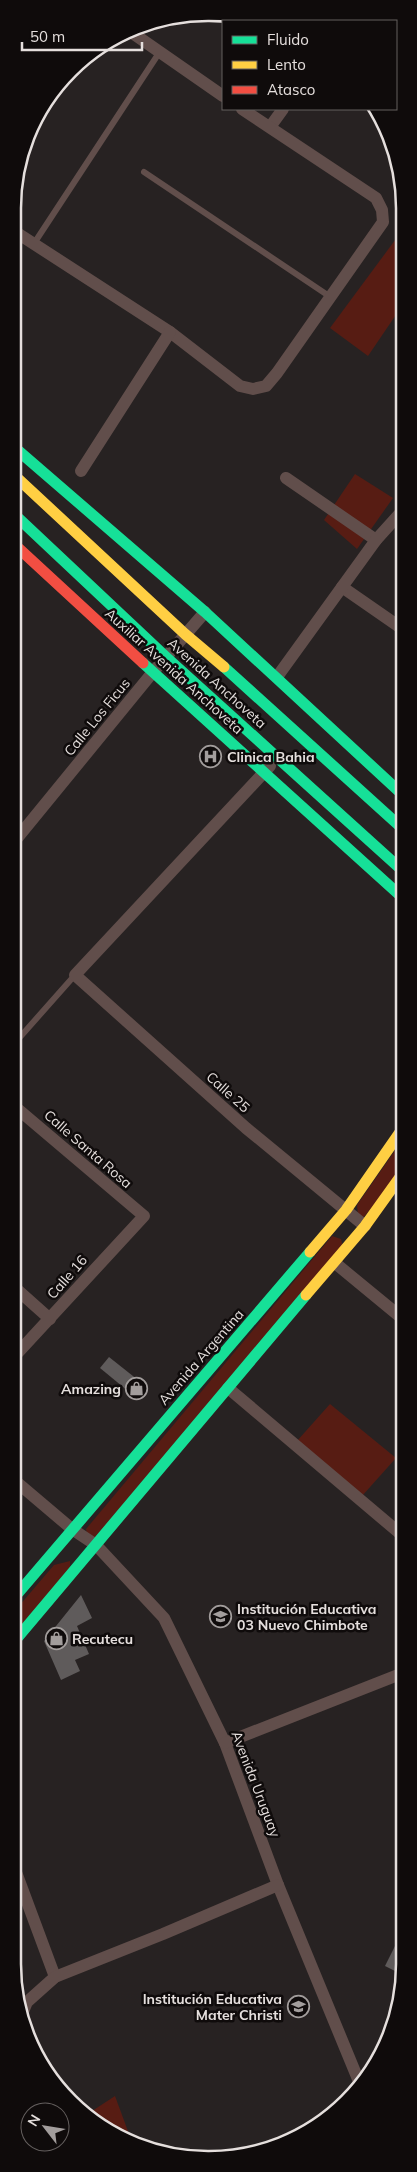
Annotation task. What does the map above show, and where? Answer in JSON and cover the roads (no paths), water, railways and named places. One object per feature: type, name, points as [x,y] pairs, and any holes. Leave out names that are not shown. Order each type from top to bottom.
[{"type":"main road","points":[[21,453],[206,612],[396,789]]},
{"type":"main road","name":"Avenida Anchoveta","points":[[21,482],[185,634],[269,706],[396,823]]},
{"type":"main road","name":"Avenida Anchoveta","points":[[21,521],[166,657],[396,865]]},
{"type":"main road","name":"Auxiliar Avenida Anchoveta","points":[[21,550],[396,892]]},
{"type":"main road","name":"Avenida Argentina","points":[[21,1590],[346,1210],[396,1138]]},
{"type":"main road","points":[[21,1634],[335,1263],[365,1226],[396,1182]]},
{"type":"street","points":[[137,36],[222,95]]},
{"type":"street","points":[[21,236],[170,332],[240,386],[253,389],[266,386],[383,222],[382,210],[376,198],[244,110]]},
{"type":"street","points":[[270,127],[282,110]]},
{"type":"street","points":[[81,471],[170,332]]},
{"type":"street","points":[[286,478],[376,540]]},
{"type":"street","points":[[277,677],[376,540],[396,518]]},
{"type":"street","points":[[342,587],[396,624]]},
{"type":"street","name":"Calle Los Ficus","points":[[21,833],[153,672],[206,612]]},
{"type":"street","points":[[75,975],[278,757]]},
{"type":"street","name":"Calle 25","points":[[75,975],[246,1128],[365,1226]]},
{"type":"street","name":"Calle Santa Rosa","points":[[21,1112],[144,1216]]},
{"type":"street","name":"Calle 16","points":[[21,1350],[144,1216]]},
{"type":"street","points":[[335,1263],[396,1313]]},
{"type":"street","points":[[21,1293],[50,1319]]},
{"type":"street","points":[[228,1388],[396,1530]]},
{"type":"street","name":"Avenida Uruguay","points":[[21,1486],[72,1529],[96,1546],[164,1618],[225,1743],[278,1885],[357,2077]]},
{"type":"street","points":[[225,1743],[396,1676]]},
{"type":"street","points":[[26,2004],[54,1977],[163,1934],[278,1885]]},
{"type":"street","points":[[21,1886],[54,1977]]},
{"type":"lane","points":[[33,245],[159,53]]},
{"type":"lane","points":[[144,172],[330,296]]},
{"type":"lane","points":[[21,1036],[75,975]]},
{"type":"place","name":"Clinica Bahia","points":[[211,757]]},
{"type":"place","name":"Amazing","points":[[137,1389]]},
{"type":"place","name":"Institución Educativa 03 Nuevo Chimbote","points":[[221,1617]]},
{"type":"place","name":"Recutecu","points":[[56,1639]]},
{"type":"place","name":"Institución Educativa Mater Christi","points":[[298,2007]]}]
